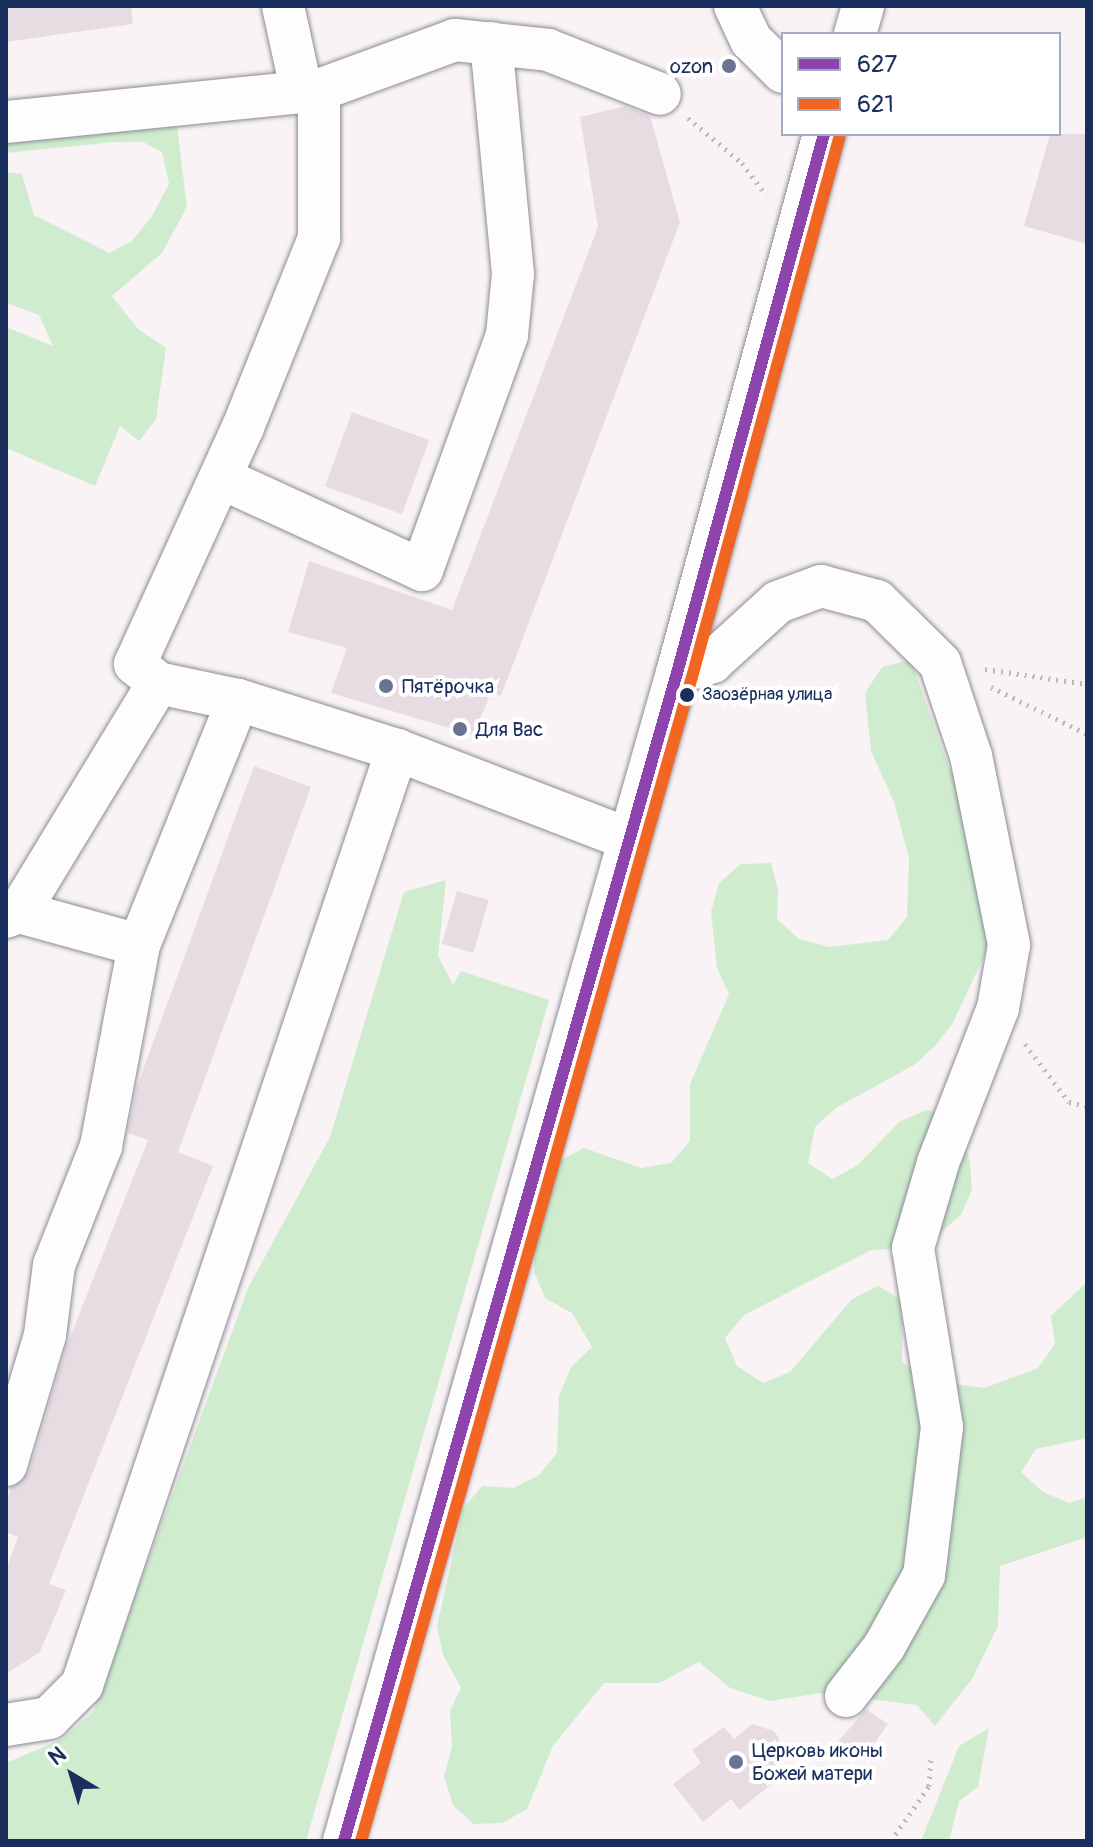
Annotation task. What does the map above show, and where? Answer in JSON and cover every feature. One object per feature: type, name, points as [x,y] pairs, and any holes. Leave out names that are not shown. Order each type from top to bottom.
[{"type":"street","points":[[283,6],[310,92],[319,238],[221,478],[135,664],[158,683],[238,700],[397,750],[626,838]]},
{"type":"street","points":[[735,6],[751,40],[781,70]]},
{"type":"street","points":[[856,32],[863,6]]},
{"type":"street","points":[[6,122],[310,92],[455,40],[548,50],[660,94]]},
{"type":"street","points":[[221,478],[422,570],[507,335],[513,274],[491,43]]},
{"type":"street","points":[[344,1841],[626,838],[677,673],[823,136]]},
{"type":"street","points":[[677,673],[712,662],[778,602],[821,586],[877,601],[940,663],[971,756],[1009,945],[998,1008],[938,1163],[913,1248],[942,1427],[924,1575],[884,1647],[846,1696]]},
{"type":"street","points":[[139,945],[12,914],[158,683]]},
{"type":"street","points":[[6,1465],[45,1335],[54,1265],[101,1146],[139,945],[238,700]]},
{"type":"street","points":[[6,1725],[30,1725],[49,1718],[82,1685],[397,750]]},
{"type":"path","points":[[660,94],[742,163],[797,234]]},
{"type":"path","points":[[940,663],[1087,684]]},
{"type":"path","points":[[940,663],[1087,734]]},
{"type":"path","points":[[998,1008],[1069,1102],[1087,1106]]},
{"type":"path","points":[[891,1841],[929,1786],[931,1755]]},
{"type":"green space","points":[[176,118],[187,207],[162,253],[112,296],[138,329],[166,348],[156,419],[139,441],[120,426],[95,486],[6,448],[6,327],[53,346],[39,315],[6,303],[6,172],[22,174],[34,215],[109,253],[132,241],[152,216],[169,184],[162,152],[143,142],[116,142],[6,153],[6,131]]},
{"type":"green space","points":[[911,660],[949,768],[966,796],[990,943],[953,1023],[935,1046],[914,1065],[836,1108],[815,1127],[808,1163],[832,1179],[858,1165],[899,1122],[926,1110],[956,1117],[970,1161],[972,1190],[961,1215],[939,1234],[913,1248],[871,1250],[744,1315],[725,1338],[737,1366],[763,1383],[790,1372],[852,1299],[878,1286],[902,1300],[902,1362],[926,1380],[984,1388],[1038,1368],[1055,1344],[1051,1316],[1087,1282],[1087,1438],[1036,1449],[1021,1472],[1043,1492],[1069,1503],[1087,1497],[1087,1537],[1000,1566],[998,1626],[972,1679],[935,1726],[917,1705],[821,1693],[770,1701],[730,1688],[699,1662],[659,1683],[604,1683],[553,1746],[527,1809],[502,1823],[473,1824],[453,1805],[444,1776],[452,1747],[450,1711],[461,1688],[443,1655],[437,1626],[463,1509],[482,1486],[513,1488],[539,1475],[557,1453],[559,1396],[571,1367],[592,1347],[572,1313],[545,1298],[534,1272],[534,1243],[559,1161],[584,1148],[641,1168],[671,1163],[690,1141],[690,1084],[729,994],[717,968],[711,912],[719,883],[741,864],[771,863],[778,890],[777,919],[799,939],[829,947],[888,940],[907,917],[909,858],[894,802],[871,751],[865,693],[882,667]]},
{"type":"green space","points":[[446,880],[438,956],[453,985],[461,971],[549,1000],[306,1841],[6,1841],[6,1763],[62,1739],[93,1712],[248,1288],[330,1137],[404,892]]},
{"type":"green space","points":[[989,1728],[978,1787],[959,1801],[949,1841],[921,1841],[959,1746]]},
{"type":"building","points":[[6,6],[131,6],[133,24],[6,42]]},
{"type":"building","points":[[625,106],[650,116],[680,222],[501,696],[491,693],[473,735],[331,693],[347,648],[288,632],[309,561],[452,610],[598,227],[580,117]]},
{"type":"building","points":[[1087,134],[1087,244],[1024,226],[1049,136]]},
{"type":"building","points":[[352,412],[429,440],[402,514],[325,486]]},
{"type":"building","points":[[254,766],[311,787],[178,1152],[213,1166],[49,1584],[66,1590],[40,1652],[6,1674],[6,1570],[18,1537],[6,1532],[6,1502],[11,1488],[29,1472],[65,1350],[148,1140],[128,1133],[136,1089]]},
{"type":"building","points":[[457,891],[489,900],[474,953],[442,944]]},
{"type":"building","points":[[866,1709],[888,1724],[862,1761],[837,1743]]},
{"type":"building","points":[[752,1724],[774,1731],[779,1738],[783,1758],[764,1773],[773,1783],[739,1810],[731,1799],[703,1822],[673,1784],[701,1763],[692,1750],[724,1727],[734,1739]]},
{"type":"transit line","name":"627","points":[[344,1841],[677,673],[823,136]]},
{"type":"transit line","name":"621","points":[[361,1841],[692,677],[839,138]]},
{"type":"place","name":"ozon","points":[[729,66]]},
{"type":"place","name":"Пятёрочка","points":[[386,686]]},
{"type":"place","name":"Заозёрная улица","points":[[687,695]]},
{"type":"place","name":"Для Вас","points":[[460,729]]},
{"type":"place","name":"Церковь иконы Божей матери","points":[[736,1762]]}]
